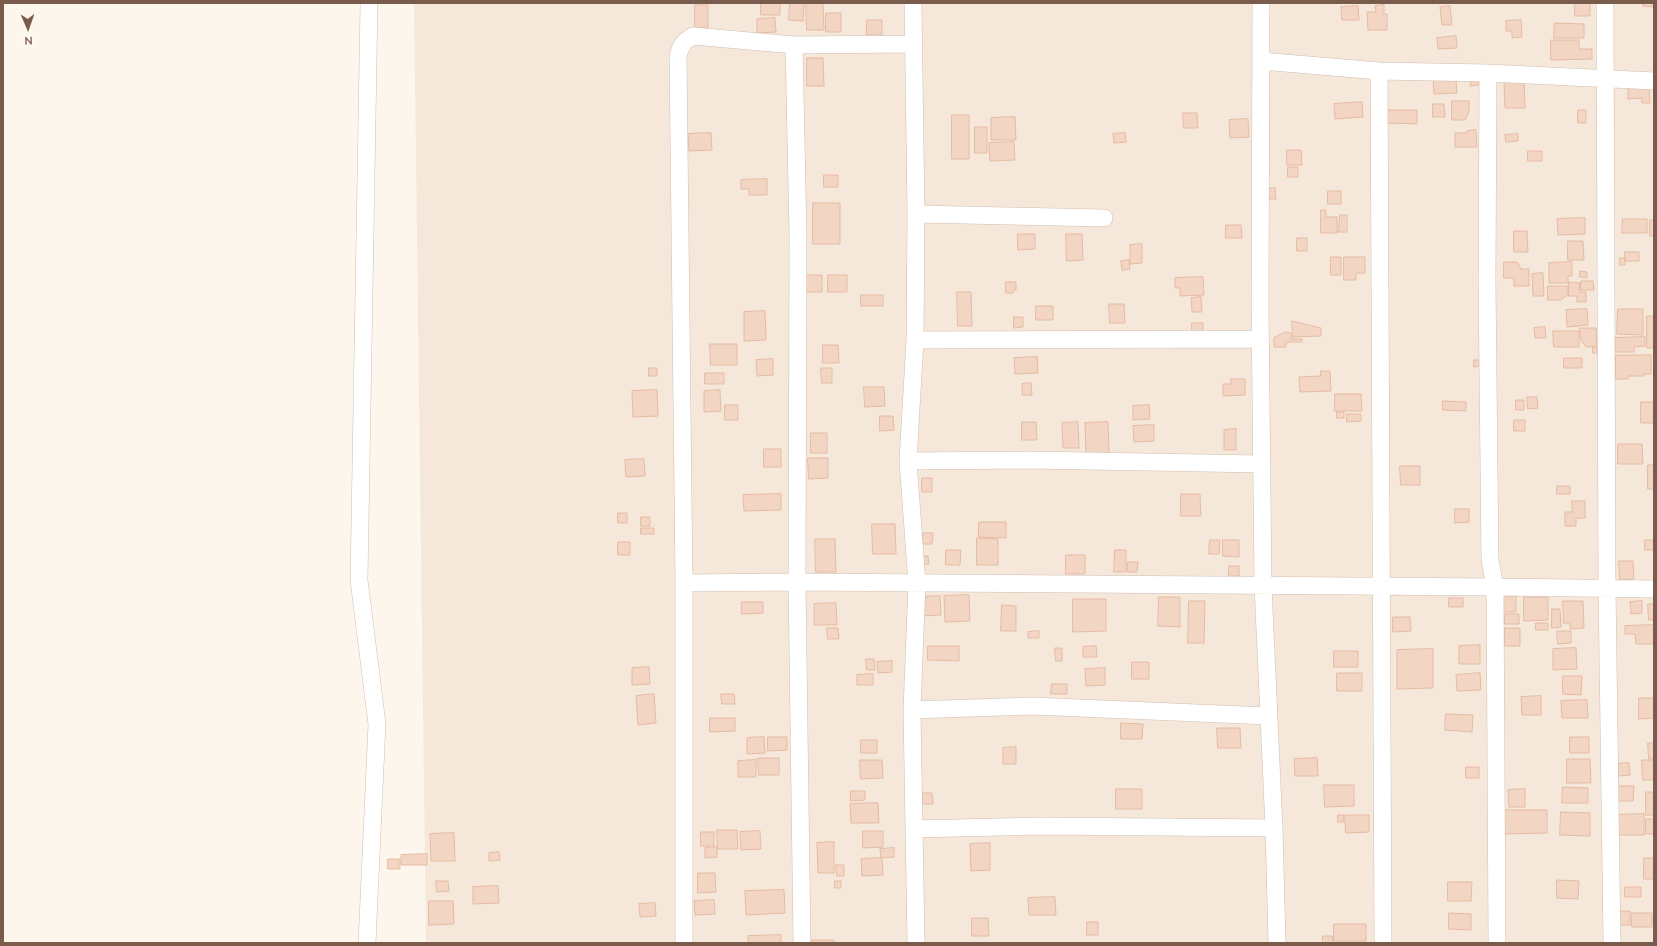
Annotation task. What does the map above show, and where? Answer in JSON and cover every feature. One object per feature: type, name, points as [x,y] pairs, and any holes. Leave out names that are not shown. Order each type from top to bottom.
[{"type":"street","points":[[367,943],[377,724],[359,580],[369,3]]},
{"type":"street","points":[[913,3],[912,44],[916,214],[915,340],[908,461],[917,583],[912,710],[916,943]]},
{"type":"street","points":[[1261,3],[1260,339],[1263,586],[1274,828],[1277,943]]},
{"type":"street","points":[[1605,3],[1607,588],[1612,943]]},
{"type":"street","points":[[684,943],[684,583],[678,56],[681,45],[693,36],[794,45],[912,44]]},
{"type":"street","points":[[794,45],[798,266],[797,582],[802,943]]},
{"type":"street","points":[[1261,61],[1379,71],[1488,73],[1605,80],[1654,81]]},
{"type":"street","points":[[1379,71],[1383,943]]},
{"type":"street","points":[[1488,73],[1487,290],[1490,560],[1495,587],[1497,943]]},
{"type":"street","points":[[916,214],[1104,218]]},
{"type":"street","points":[[915,340],[1260,339]]},
{"type":"street","points":[[908,461],[1030,460],[1262,464]]},
{"type":"street","points":[[684,583],[797,582],[1263,586],[1381,585],[1654,589]]},
{"type":"street","points":[[912,710],[1032,706],[1268,716]]},
{"type":"street","points":[[914,828],[1042,826],[1274,828]]},
{"type":"shaded area","points":[[414,3],[1654,3],[1654,943],[426,943]]},
{"type":"building","points":[[761,3],[780,3],[780,15],[761,15]]},
{"type":"building","points":[[790,3],[804,3],[803,21],[789,20]]},
{"type":"building","points":[[806,3],[823,3],[824,30],[807,30]]},
{"type":"building","points":[[1575,3],[1590,3],[1590,16],[1575,16]]},
{"type":"building","points":[[1643,3],[1654,3],[1654,7],[1643,6]]},
{"type":"building","points":[[695,5],[708,5],[708,28],[695,28]]},
{"type":"building","points":[[1384,5],[1384,14],[1387,14],[1387,30],[1368,30],[1367,12],[1376,12],[1375,6]]},
{"type":"building","points":[[1358,6],[1359,20],[1342,20],[1341,7]]},
{"type":"building","points":[[1450,6],[1452,25],[1442,25],[1440,7]]},
{"type":"building","points":[[826,13],[841,13],[841,32],[826,32]]},
{"type":"building","points":[[775,18],[776,32],[757,33],[757,19]]},
{"type":"building","points":[[867,20],[882,20],[882,35],[867,35]]},
{"type":"building","points":[[1521,20],[1522,37],[1512,38],[1512,31],[1506,31],[1506,21]]},
{"type":"building","points":[[1555,23],[1584,24],[1584,38],[1554,38]]},
{"type":"building","points":[[1456,36],[1457,48],[1438,49],[1437,38]]},
{"type":"building","points":[[1551,40],[1579,40],[1579,49],[1592,49],[1592,59],[1551,60]]},
{"type":"building","points":[[807,58],[823,58],[824,86],[807,86]]},
{"type":"building","points":[[1450,76],[1456,81],[1457,93],[1434,94],[1433,77]]},
{"type":"building","points":[[1470,76],[1479,76],[1479,85],[1471,86]]},
{"type":"building","points":[[1524,82],[1525,108],[1505,108],[1504,83]]},
{"type":"building","points":[[1649,86],[1650,103],[1642,103],[1642,98],[1628,99],[1628,87]]},
{"type":"building","points":[[1452,101],[1469,101],[1469,112],[1465,120],[1452,120]]},
{"type":"building","points":[[1362,102],[1363,117],[1335,119],[1334,104]]},
{"type":"building","points":[[1433,104],[1444,104],[1445,117],[1433,117]]},
{"type":"building","points":[[1388,110],[1417,110],[1417,124],[1388,123]]},
{"type":"building","points":[[1578,110],[1586,110],[1586,123],[1578,123]]},
{"type":"building","points":[[1183,113],[1197,113],[1198,128],[1184,128]]},
{"type":"building","points":[[952,115],[969,115],[969,159],[952,159]]},
{"type":"building","points":[[1015,117],[1016,140],[991,140],[991,118]]},
{"type":"building","points":[[1248,119],[1249,137],[1230,138],[1229,120]]},
{"type":"building","points":[[975,127],[987,127],[987,153],[975,153]]},
{"type":"building","points":[[1476,130],[1477,147],[1455,147],[1455,133],[1467,133],[1467,131]]},
{"type":"building","points":[[711,133],[712,150],[689,151],[688,134]]},
{"type":"building","points":[[1125,133],[1126,142],[1114,143],[1113,134]]},
{"type":"building","points":[[1518,134],[1518,141],[1506,142],[1505,135]]},
{"type":"building","points":[[1014,142],[1015,160],[990,161],[989,143]]},
{"type":"building","points":[[1287,150],[1301,150],[1302,165],[1287,165]]},
{"type":"building","points":[[1528,151],[1542,151],[1542,161],[1528,161]]},
{"type":"building","points":[[1288,167],[1298,167],[1298,177],[1288,177]]},
{"type":"building","points":[[824,175],[838,175],[838,187],[824,187]]},
{"type":"building","points":[[767,179],[767,195],[749,195],[749,189],[741,189],[741,180]]},
{"type":"building","points":[[1275,188],[1276,199],[1269,199],[1268,189]]},
{"type":"building","points":[[1328,191],[1341,191],[1341,204],[1328,204]]},
{"type":"building","points":[[813,203],[840,203],[840,244],[813,244]]},
{"type":"building","points":[[1321,210],[1326,210],[1326,217],[1337,217],[1337,233],[1321,233]]},
{"type":"building","points":[[1340,215],[1347,215],[1347,232],[1339,232]]},
{"type":"building","points":[[1585,218],[1585,234],[1558,235],[1557,219]]},
{"type":"building","points":[[1623,219],[1647,219],[1647,233],[1622,233]]},
{"type":"building","points":[[1650,220],[1654,220],[1654,236],[1650,236]]},
{"type":"building","points":[[1226,225],[1241,225],[1242,238],[1226,238]]},
{"type":"building","points":[[1514,231],[1527,231],[1528,252],[1514,252]]},
{"type":"building","points":[[1018,234],[1035,234],[1035,249],[1018,250]]},
{"type":"building","points":[[1066,234],[1082,234],[1083,260],[1067,261]]},
{"type":"building","points":[[1297,238],[1307,238],[1307,251],[1297,251]]},
{"type":"building","points":[[1568,241],[1583,241],[1584,260],[1568,260]]},
{"type":"building","points":[[1142,244],[1142,263],[1130,264],[1130,245]]},
{"type":"building","points":[[1625,252],[1639,252],[1639,261],[1625,261]]},
{"type":"building","points":[[1331,257],[1341,257],[1341,275],[1331,275]]},
{"type":"building","points":[[1344,257],[1365,257],[1365,273],[1356,273],[1356,280],[1344,280]]},
{"type":"building","points":[[1620,258],[1625,258],[1625,265],[1620,265]]},
{"type":"building","points":[[1129,260],[1130,269],[1122,270],[1121,261]]},
{"type":"building","points":[[1504,262],[1517,262],[1521,269],[1529,269],[1529,286],[1514,286],[1514,278],[1504,278]]},
{"type":"building","points":[[1572,262],[1572,276],[1568,276],[1568,283],[1549,283],[1549,263]]},
{"type":"building","points":[[1580,271],[1587,272],[1587,278],[1580,277]]},
{"type":"building","points":[[1543,273],[1544,296],[1533,296],[1532,274]]},
{"type":"building","points":[[804,275],[822,275],[822,292],[805,292]]},
{"type":"building","points":[[828,275],[847,275],[847,292],[828,292]]},
{"type":"building","points":[[1203,277],[1204,295],[1180,296],[1180,288],[1175,288],[1175,278]]},
{"type":"building","points":[[1581,281],[1593,281],[1594,290],[1581,290]]},
{"type":"building","points":[[1006,282],[1016,282],[1016,290],[1014,290],[1013,293],[1006,293]]},
{"type":"building","points":[[1569,282],[1580,283],[1579,292],[1586,292],[1586,302],[1577,302],[1577,296],[1569,296]]},
{"type":"building","points":[[1548,286],[1568,286],[1568,295],[1560,300],[1548,300]]},
{"type":"building","points":[[957,292],[971,292],[972,326],[958,326]]},
{"type":"building","points":[[861,295],[883,295],[883,306],[861,306]]},
{"type":"building","points":[[1201,297],[1202,312],[1192,312],[1191,298]]},
{"type":"building","points":[[1109,304],[1124,304],[1125,323],[1110,323]]},
{"type":"building","points":[[1036,306],[1053,306],[1053,320],[1036,320]]},
{"type":"building","points":[[1587,309],[1588,325],[1567,327],[1566,310]]},
{"type":"building","points":[[1618,309],[1643,309],[1643,335],[1617,334]]},
{"type":"building","points":[[765,311],[766,340],[744,341],[744,312]]},
{"type":"building","points":[[1647,316],[1654,316],[1654,348],[1647,348]]},
{"type":"building","points":[[1014,317],[1023,317],[1023,327],[1014,328]]},
{"type":"building","points":[[1292,321],[1321,328],[1321,336],[1293,337]]},
{"type":"building","points":[[1192,323],[1203,323],[1203,335],[1192,335]]},
{"type":"building","points":[[1545,327],[1546,338],[1535,338],[1534,328]]},
{"type":"building","points":[[1580,328],[1596,328],[1597,346],[1586,347],[1581,340]]},
{"type":"building","points":[[1553,331],[1579,331],[1579,347],[1554,347]]},
{"type":"building","points":[[1286,332],[1291,333],[1291,339],[1302,339],[1302,342],[1286,342],[1286,347],[1274,347],[1274,338]]},
{"type":"building","points":[[1645,337],[1645,346],[1634,347],[1634,352],[1615,352],[1615,338]]},
{"type":"building","points":[[710,344],[737,344],[737,365],[711,365]]},
{"type":"building","points":[[823,345],[838,345],[839,363],[823,363]]},
{"type":"building","points":[[1593,347],[1597,347],[1597,353],[1593,353]]},
{"type":"building","points":[[1616,355],[1651,355],[1651,374],[1644,374],[1644,376],[1628,376],[1628,379],[1616,379]]},
{"type":"building","points":[[1037,357],[1038,373],[1015,374],[1014,358]]},
{"type":"building","points":[[1564,358],[1582,358],[1582,368],[1564,368]]},
{"type":"building","points":[[773,359],[773,375],[757,376],[756,360]]},
{"type":"building","points":[[1474,360],[1480,360],[1480,366],[1474,367]]},
{"type":"building","points":[[649,368],[657,368],[657,376],[649,376]]},
{"type":"building","points":[[821,368],[832,368],[832,383],[822,383]]},
{"type":"building","points":[[1321,371],[1330,371],[1331,391],[1300,392],[1299,377],[1320,376]]},
{"type":"building","points":[[705,373],[724,373],[724,384],[705,384]]},
{"type":"building","points":[[1231,379],[1245,379],[1245,395],[1223,396],[1223,384],[1231,384]]},
{"type":"building","points":[[1031,383],[1032,395],[1022,395],[1022,384]]},
{"type":"building","points":[[864,387],[884,387],[885,406],[865,407]]},
{"type":"building","points":[[657,390],[658,416],[633,417],[632,391]]},
{"type":"building","points":[[720,390],[721,411],[704,412],[704,391]]},
{"type":"building","points":[[1335,394],[1361,394],[1362,411],[1335,411]]},
{"type":"building","points":[[1527,397],[1537,397],[1538,408],[1528,409]]},
{"type":"building","points":[[1516,400],[1524,400],[1524,410],[1516,410]]},
{"type":"building","points":[[1443,401],[1466,402],[1466,411],[1443,410]]},
{"type":"building","points":[[1641,402],[1654,402],[1654,423],[1641,423]]},
{"type":"building","points":[[725,405],[738,405],[738,420],[725,420]]},
{"type":"building","points":[[1149,405],[1150,419],[1133,420],[1133,406]]},
{"type":"building","points":[[1337,412],[1344,412],[1344,418],[1337,418]]},
{"type":"building","points":[[1347,414],[1361,414],[1361,421],[1347,422]]},
{"type":"building","points":[[880,416],[893,416],[894,430],[880,431]]},
{"type":"building","points":[[1514,420],[1525,420],[1525,431],[1514,431]]},
{"type":"building","points":[[1022,422],[1036,422],[1037,440],[1022,440]]},
{"type":"building","points":[[1078,422],[1079,448],[1063,448],[1062,423]]},
{"type":"building","points":[[1108,422],[1109,454],[1086,455],[1085,423]]},
{"type":"building","points":[[1154,425],[1154,441],[1134,442],[1133,426]]},
{"type":"building","points":[[1236,429],[1236,450],[1224,450],[1224,430]]},
{"type":"building","points":[[811,433],[827,433],[827,453],[811,453]]},
{"type":"building","points":[[1618,444],[1642,444],[1643,464],[1618,464]]},
{"type":"building","points":[[764,449],[781,449],[781,467],[764,467]]},
{"type":"building","points":[[808,458],[828,458],[828,478],[809,479]]},
{"type":"building","points":[[644,459],[645,476],[626,477],[625,460]]},
{"type":"building","points":[[1648,465],[1654,465],[1654,489],[1648,489]]},
{"type":"building","points":[[1400,466],[1420,466],[1420,485],[1401,485]]},
{"type":"building","points":[[922,478],[932,478],[932,492],[922,492]]},
{"type":"building","points":[[1557,486],[1570,486],[1570,494],[1557,494]]},
{"type":"building","points":[[781,494],[781,510],[744,511],[743,495]]},
{"type":"building","points":[[1181,494],[1200,494],[1201,516],[1181,516]]},
{"type":"building","points":[[1572,501],[1585,501],[1585,518],[1576,518],[1576,526],[1565,526],[1565,512],[1572,512]]},
{"type":"building","points":[[1455,509],[1469,509],[1469,522],[1455,523]]},
{"type":"building","points":[[618,513],[627,513],[627,523],[618,523]]},
{"type":"building","points":[[641,517],[650,517],[650,526],[641,526]]},
{"type":"building","points":[[979,522],[1006,522],[1006,538],[979,537]]},
{"type":"building","points":[[872,524],[895,524],[896,554],[873,554]]},
{"type":"building","points":[[641,528],[654,528],[654,534],[641,534]]},
{"type":"building","points":[[923,533],[933,533],[932,544],[923,544]]},
{"type":"building","points":[[977,538],[998,539],[998,565],[977,565]]},
{"type":"building","points":[[815,539],[835,539],[836,572],[816,572]]},
{"type":"building","points":[[1210,540],[1220,540],[1219,554],[1209,554]]},
{"type":"building","points":[[1223,540],[1239,540],[1239,557],[1223,556]]},
{"type":"building","points":[[1645,540],[1654,540],[1654,550],[1645,550]]},
{"type":"building","points":[[618,542],[630,542],[630,555],[618,555]]},
{"type":"building","points":[[946,550],[961,550],[960,565],[946,565]]},
{"type":"building","points":[[1115,550],[1126,550],[1126,572],[1114,572]]},
{"type":"building","points":[[1066,555],[1085,555],[1085,574],[1066,574]]},
{"type":"building","points":[[922,556],[928,556],[929,564],[922,564]]},
{"type":"building","points":[[1619,561],[1633,561],[1634,579],[1620,580]]},
{"type":"building","points":[[1128,562],[1138,562],[1137,572],[1128,572]]},
{"type":"building","points":[[1229,566],[1239,566],[1239,576],[1229,576]]},
{"type":"building","points":[[969,595],[970,621],[945,622],[944,596]]},
{"type":"building","points":[[940,596],[941,615],[921,616],[921,597]]},
{"type":"building","points":[[1504,596],[1516,596],[1516,612],[1504,612]]},
{"type":"building","points":[[1159,597],[1180,597],[1180,627],[1158,626]]},
{"type":"building","points":[[1524,597],[1548,597],[1548,620],[1524,621]]},
{"type":"building","points":[[1449,598],[1463,598],[1463,607],[1449,607]]},
{"type":"building","points":[[1073,599],[1106,599],[1106,631],[1073,632]]},
{"type":"building","points":[[1189,601],[1205,601],[1204,643],[1188,643]]},
{"type":"building","points":[[1563,601],[1583,601],[1584,628],[1570,629],[1570,623],[1564,623]]},
{"type":"building","points":[[1642,601],[1642,613],[1631,614],[1630,602]]},
{"type":"building","points":[[742,602],[763,602],[763,613],[742,614]]},
{"type":"building","points":[[836,603],[837,625],[814,625],[814,604]]},
{"type":"building","points":[[1648,604],[1654,604],[1654,620],[1649,620]]},
{"type":"building","points":[[1002,605],[1016,606],[1016,631],[1001,631]]},
{"type":"building","points":[[1552,609],[1560,609],[1561,627],[1552,628]]},
{"type":"building","points":[[1505,614],[1519,614],[1519,624],[1505,624]]},
{"type":"building","points":[[1393,617],[1410,617],[1411,631],[1393,632]]},
{"type":"building","points":[[1536,623],[1548,623],[1548,630],[1536,630]]},
{"type":"building","points":[[1654,625],[1654,644],[1636,644],[1635,634],[1625,634],[1625,626]]},
{"type":"building","points":[[827,628],[838,628],[839,639],[828,639]]},
{"type":"building","points":[[1505,628],[1520,628],[1520,646],[1505,646]]},
{"type":"building","points":[[1039,631],[1039,638],[1028,638],[1028,632]]},
{"type":"building","points":[[1557,631],[1571,631],[1571,643],[1558,644]]},
{"type":"building","points":[[1480,645],[1480,664],[1459,664],[1459,646]]},
{"type":"building","points":[[928,646],[959,646],[959,661],[928,660]]},
{"type":"building","points":[[1096,646],[1097,657],[1083,657],[1083,647]]},
{"type":"building","points":[[1055,648],[1062,648],[1062,661],[1056,661]]},
{"type":"building","points":[[1576,648],[1577,669],[1553,670],[1553,649]]},
{"type":"building","points":[[1433,649],[1433,688],[1397,689],[1397,650]]},
{"type":"building","points":[[1334,651],[1358,651],[1358,667],[1334,667]]},
{"type":"building","points":[[866,659],[874,659],[875,670],[867,670]]},
{"type":"building","points":[[892,661],[892,672],[878,673],[877,662]]},
{"type":"building","points":[[1132,662],[1149,662],[1149,679],[1132,679]]},
{"type":"building","points":[[649,667],[650,684],[632,685],[632,668]]},
{"type":"building","points":[[1105,668],[1105,685],[1086,686],[1085,669]]},
{"type":"building","points":[[1337,673],[1362,673],[1362,691],[1337,691]]},
{"type":"building","points":[[1480,673],[1481,690],[1457,691],[1456,675]]},
{"type":"building","points":[[873,674],[873,685],[857,685],[857,675]]},
{"type":"building","points":[[1563,676],[1582,676],[1581,695],[1563,694]]},
{"type":"building","points":[[1052,684],[1067,684],[1067,694],[1051,694]]},
{"type":"building","points":[[654,694],[656,723],[638,725],[636,696]]},
{"type":"building","points":[[721,694],[734,694],[735,704],[722,704]]},
{"type":"building","points":[[1541,696],[1541,715],[1522,715],[1521,697]]},
{"type":"building","points":[[1639,698],[1654,698],[1654,718],[1639,719]]},
{"type":"building","points":[[1587,700],[1588,718],[1562,718],[1561,701]]},
{"type":"building","points":[[1446,714],[1473,715],[1472,732],[1445,730]]},
{"type":"building","points":[[710,718],[735,718],[735,731],[710,732]]},
{"type":"building","points":[[1121,723],[1143,724],[1142,739],[1121,739]]},
{"type":"building","points":[[1217,728],[1240,728],[1241,748],[1218,748]]},
{"type":"building","points":[[764,737],[765,753],[747,754],[747,738]]},
{"type":"building","points":[[768,737],[787,737],[787,750],[768,751]]},
{"type":"building","points":[[1570,737],[1589,737],[1589,753],[1570,753]]},
{"type":"building","points":[[861,740],[877,740],[877,753],[861,753]]},
{"type":"building","points":[[1648,743],[1654,743],[1654,758],[1649,759]]},
{"type":"building","points":[[1016,747],[1016,764],[1003,764],[1003,748]]},
{"type":"building","points":[[758,758],[779,758],[779,775],[759,775]]},
{"type":"building","points":[[1317,758],[1318,776],[1295,776],[1294,759]]},
{"type":"building","points":[[1567,759],[1590,759],[1591,783],[1567,783]]},
{"type":"building","points":[[756,760],[756,777],[738,777],[738,761]]},
{"type":"building","points":[[860,760],[882,760],[883,778],[861,779]]},
{"type":"building","points":[[1642,760],[1654,760],[1654,780],[1643,780]]},
{"type":"building","points":[[1629,763],[1630,775],[1618,776],[1618,764]]},
{"type":"building","points":[[1466,767],[1479,767],[1479,778],[1466,778]]},
{"type":"building","points":[[1324,785],[1354,785],[1354,806],[1325,807]]},
{"type":"building","points":[[1617,786],[1634,786],[1633,801],[1617,801]]},
{"type":"building","points":[[1563,787],[1588,788],[1588,803],[1562,803]]},
{"type":"building","points":[[1116,789],[1142,789],[1142,809],[1116,809]]},
{"type":"building","points":[[1525,789],[1525,807],[1509,807],[1508,790]]},
{"type":"building","points":[[851,791],[865,791],[865,800],[851,801]]},
{"type":"building","points":[[1646,792],[1654,792],[1654,815],[1646,815]]},
{"type":"building","points":[[922,793],[932,793],[933,804],[923,804]]},
{"type":"building","points":[[878,803],[879,823],[851,823],[850,804]]},
{"type":"building","points":[[1504,810],[1547,810],[1547,833],[1504,834]]},
{"type":"building","points":[[1561,812],[1590,813],[1590,836],[1560,835]]},
{"type":"building","points":[[1644,814],[1644,835],[1618,835],[1617,815]]},
{"type":"building","points":[[1338,815],[1344,815],[1343,822],[1338,822]]},
{"type":"building","points":[[1345,815],[1369,815],[1369,832],[1346,833]]},
{"type":"building","points":[[1646,819],[1654,819],[1654,834],[1646,834]]},
{"type":"building","points":[[717,830],[737,830],[738,849],[718,849]]},
{"type":"building","points":[[760,831],[761,849],[741,850],[740,832]]},
{"type":"building","points":[[863,831],[883,831],[883,847],[863,848]]},
{"type":"building","points":[[701,832],[714,832],[714,846],[701,846]]},
{"type":"building","points":[[454,833],[455,861],[431,861],[430,834]]},
{"type":"building","points":[[834,842],[834,873],[818,873],[817,843]]},
{"type":"building","points":[[990,843],[990,870],[971,871],[970,844]]},
{"type":"building","points":[[717,847],[717,857],[705,858],[705,848]]},
{"type":"building","points":[[894,848],[894,857],[881,858],[880,849]]},
{"type":"building","points":[[499,852],[500,860],[489,861],[489,853]]},
{"type":"building","points":[[427,854],[427,865],[401,865],[401,855]]},
{"type":"building","points":[[882,858],[883,875],[862,876],[861,859]]},
{"type":"building","points":[[1644,858],[1654,858],[1654,879],[1644,879]]},
{"type":"building","points":[[388,859],[400,859],[400,869],[388,869]]},
{"type":"building","points":[[836,865],[844,865],[844,876],[837,876]]},
{"type":"building","points":[[698,873],[715,873],[716,892],[698,893]]},
{"type":"building","points":[[1557,880],[1579,881],[1578,899],[1557,898]]},
{"type":"building","points":[[436,881],[448,881],[449,891],[437,892]]},
{"type":"building","points":[[835,881],[841,881],[841,888],[835,888]]},
{"type":"building","points":[[1448,882],[1472,882],[1471,901],[1448,901]]},
{"type":"building","points":[[498,886],[499,903],[473,904],[473,887]]},
{"type":"building","points":[[1625,887],[1641,887],[1641,897],[1625,897]]},
{"type":"building","points":[[784,890],[785,913],[746,915],[745,891]]},
{"type":"building","points":[[1055,897],[1056,915],[1029,915],[1028,898]]},
{"type":"building","points":[[714,900],[715,914],[695,915],[694,901]]},
{"type":"building","points":[[429,901],[453,901],[454,924],[429,925]]},
{"type":"building","points":[[655,903],[656,916],[640,917],[639,904]]},
{"type":"building","points":[[1616,911],[1630,911],[1630,925],[1616,925]]},
{"type":"building","points":[[1449,913],[1471,914],[1471,930],[1449,929]]},
{"type":"building","points":[[1632,913],[1652,913],[1652,927],[1632,927]]},
{"type":"building","points":[[972,918],[988,918],[989,936],[972,936]]},
{"type":"building","points":[[1087,922],[1098,922],[1098,935],[1087,935]]},
{"type":"building","points":[[1334,924],[1366,924],[1366,941],[1334,941]]},
{"type":"building","points":[[781,935],[781,943],[748,943],[748,936]]},
{"type":"building","points":[[1323,936],[1332,936],[1333,943],[1323,943]]},
{"type":"building","points":[[812,940],[834,940],[834,943],[812,943]]}]
